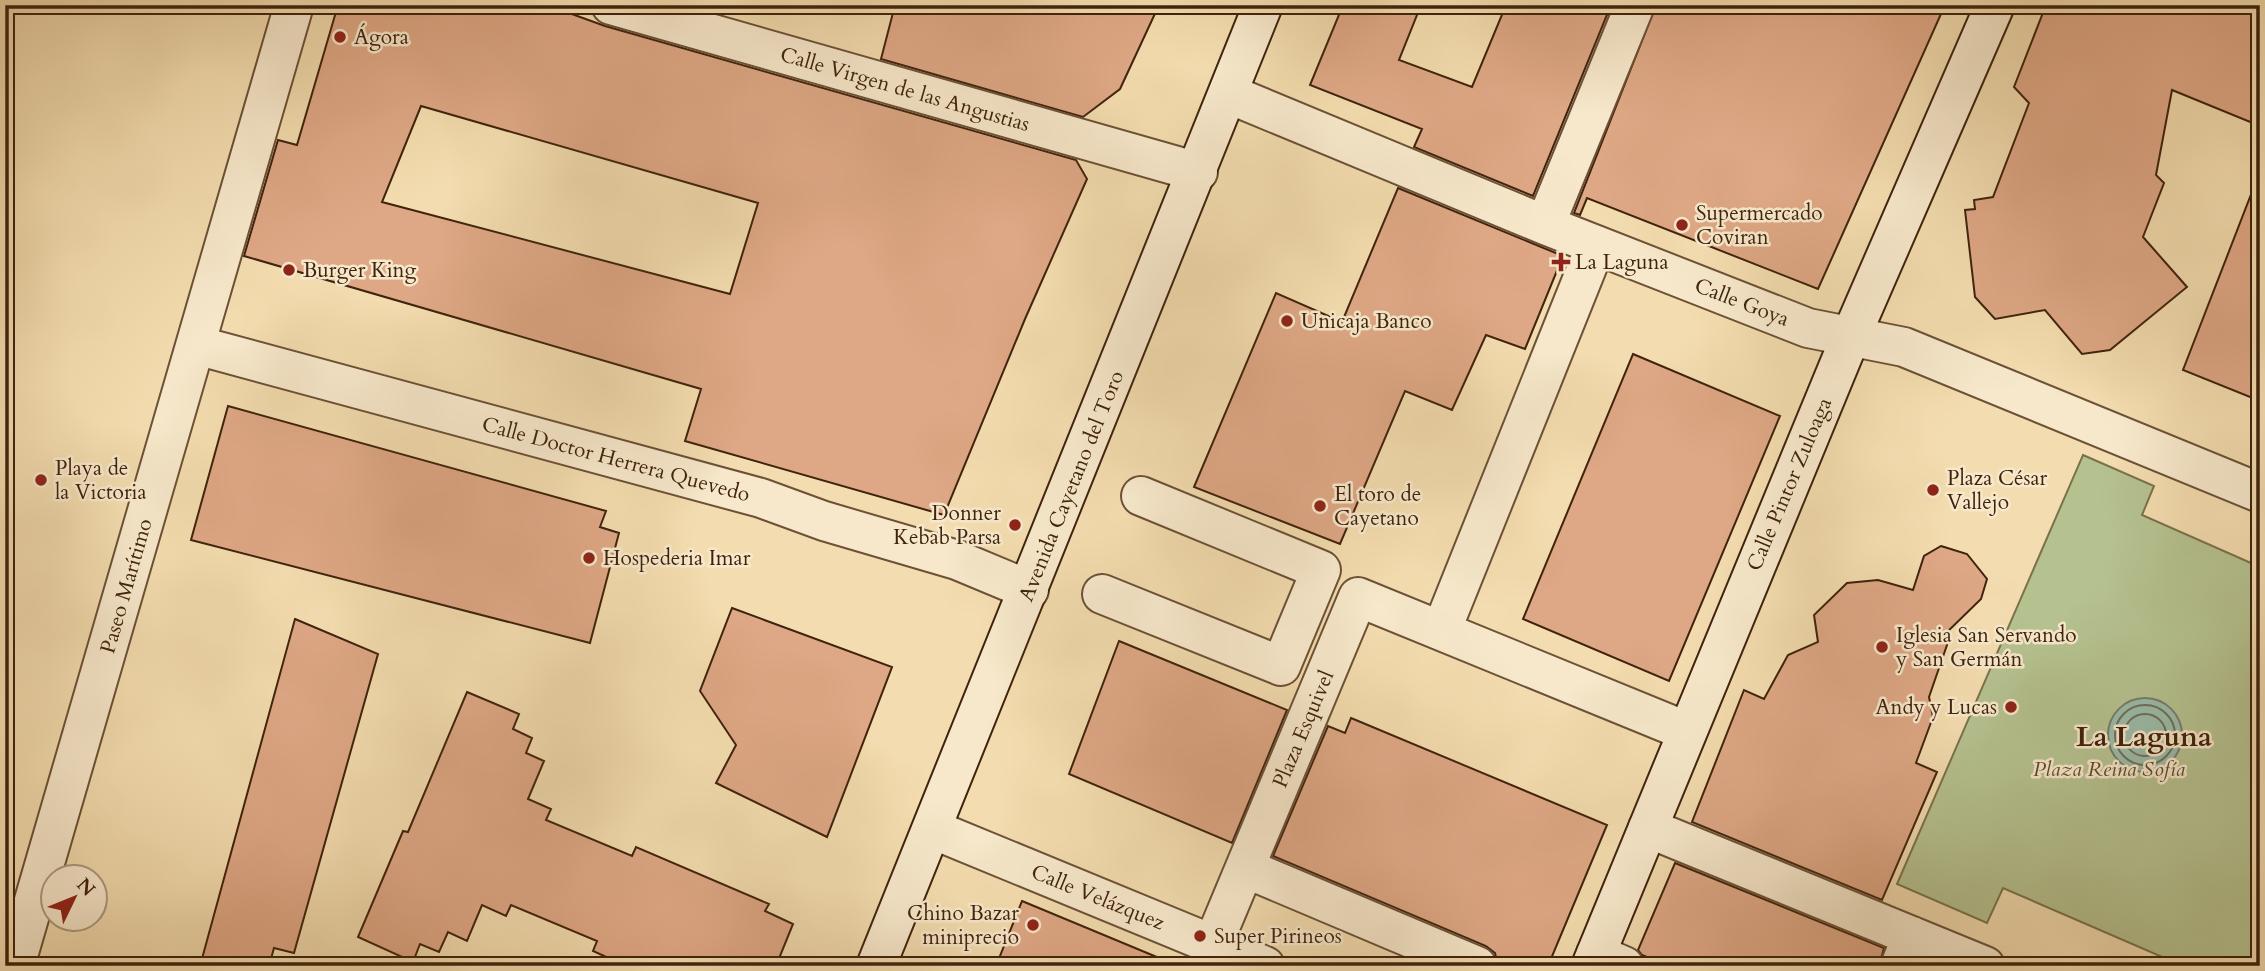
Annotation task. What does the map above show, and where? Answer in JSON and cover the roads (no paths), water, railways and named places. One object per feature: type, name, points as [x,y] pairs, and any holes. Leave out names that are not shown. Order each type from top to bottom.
[{"type":"street","name":"Paseo Marítimo","points":[[15,966],[294,5]]},
{"type":"street","name":"Calle Virgen de las Angustias","points":[[611,5],[1198,172]]},
{"type":"street","name":"Avenida Cayetano del Toro","points":[[876,966],[1264,5]]},
{"type":"street","points":[[1545,225],[1635,5]]},
{"type":"street","name":"Calle Pintor Zuloaga","points":[[1603,962],[1648,828],[1686,731],[1851,336],[1995,5]]},
{"type":"street","name":"Calle Goya","points":[[1229,94],[1545,225],[1808,328],[1904,347],[2260,493]]},
{"type":"street","points":[[1442,629],[1597,245]]},
{"type":"street","name":"Calle Doctor Herrera Quevedo","points":[[196,345],[761,498],[824,521],[957,560],[1029,590]]},
{"type":"street","points":[[1102,594],[1281,666],[1321,570],[1141,496]]},
{"type":"street","name":"Plaza Esquivel","points":[[1213,944],[1358,597],[1442,629],[1686,731]]},
{"type":"street","points":[[1648,828],[1906,951],[1985,966]]},
{"type":"street","name":"Calle Velázquez","points":[[932,829],[1265,966]]},
{"type":"street","points":[[1245,869],[1477,966]]},
{"type":"water","points":[[2138,698],[2152,698],[2166,704],[2176,714],[2182,735],[2176,756],[2166,766],[2152,772],[2138,772],[2124,766],[2114,756],[2108,742],[2108,728],[2114,714],[2124,704]]},
{"type":"place","name":"Ágora","points":[[340,37]]},
{"type":"place","name":"Supermercado Coviran","points":[[1682,225]]},
{"type":"place","name":"La Laguna","points":[[1561,262]]},
{"type":"place","name":"Burger King","points":[[289,270]]},
{"type":"place","name":"Unicaja Banco","points":[[1287,321]]},
{"type":"place","name":"Playa de la Victoria","points":[[41,480]]},
{"type":"place","name":"Plaza César Vallejo","points":[[1933,490]]},
{"type":"place","name":"El toro de Cayetano","points":[[1320,506]]},
{"type":"place","name":"Donner Kebab Parsa","points":[[1015,525]]},
{"type":"place","name":"Hospederia Imar","points":[[589,558]]},
{"type":"place","name":"Iglesia San Servando y San Germán","points":[[1882,647]]},
{"type":"place","name":"Andy y Lucas","points":[[2011,707]]},
{"type":"place","name":"Chino Bazar miniprecio","points":[[1033,925]]},
{"type":"place","name":"Super Pirineos","points":[[1200,936]]},
{"type":"district","name":"La Laguna","points":[[2144,736]]},
{"type":"park label","name":"Plaza Reina Sofía","points":[[2109,769]]}]
